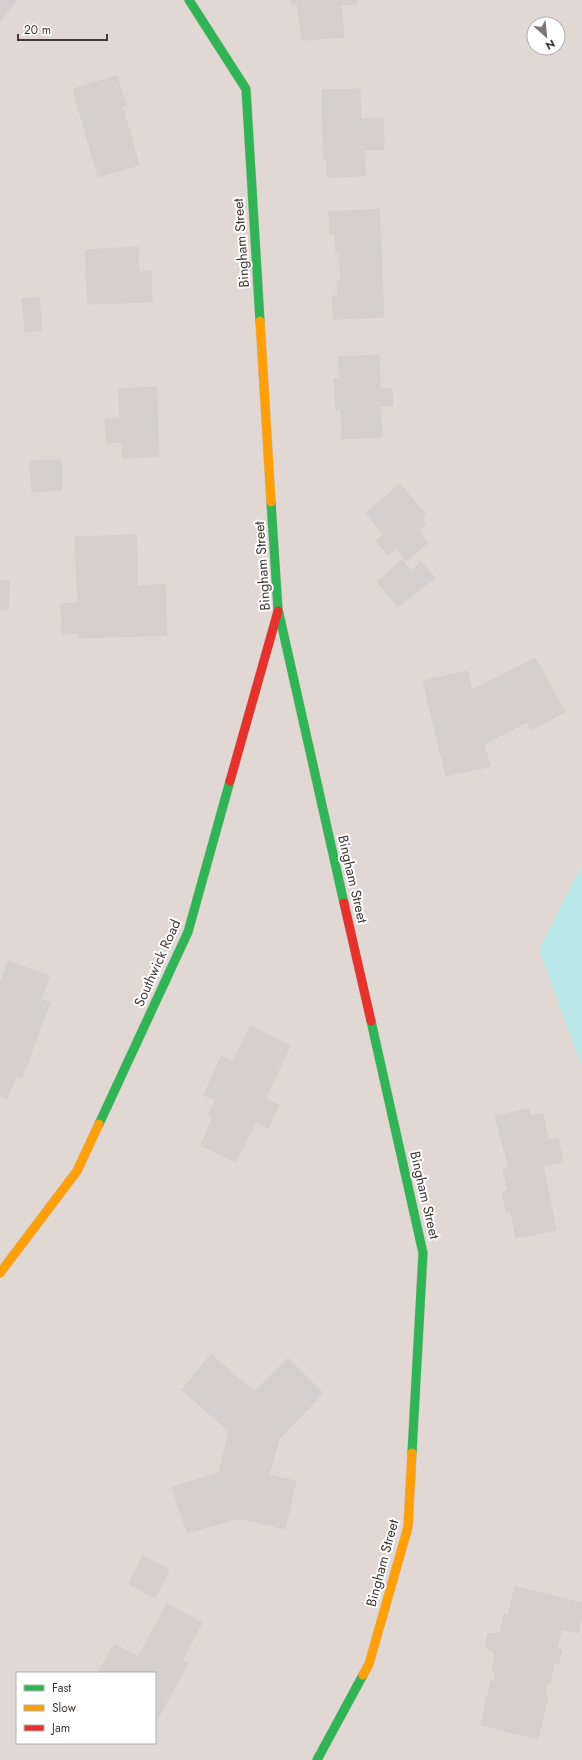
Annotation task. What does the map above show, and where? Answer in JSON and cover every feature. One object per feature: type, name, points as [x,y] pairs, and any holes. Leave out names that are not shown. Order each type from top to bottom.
[{"type":"street","name":"Bingham Street","points":[[189,0],[246,89],[278,609],[423,1253],[408,1527],[369,1664],[317,1760]]},
{"type":"street","name":"Southwick Road","points":[[0,1273],[77,1171],[188,932],[278,609]]},
{"type":"shaded area","points":[[0,0],[582,0],[582,864],[540,950],[582,1067],[582,1760],[0,1760]]},
{"type":"water","points":[[582,864],[582,1067],[539,950]]},
{"type":"building","points":[[0,0],[17,0],[0,21]]},
{"type":"building","points":[[291,0],[357,0],[357,4],[341,5],[344,37],[302,40],[297,3],[291,4]]},
{"type":"building","points":[[117,76],[126,105],[122,106],[139,165],[98,177],[73,89]]},
{"type":"building","points":[[360,89],[361,119],[383,118],[384,149],[364,150],[365,176],[327,177],[327,159],[324,159],[322,90]]},
{"type":"building","points":[[379,209],[384,317],[334,319],[332,296],[338,296],[337,281],[341,281],[339,252],[336,253],[335,234],[330,234],[329,212]]},
{"type":"building","points":[[138,247],[139,272],[151,271],[152,302],[88,304],[85,250]]},
{"type":"building","points":[[39,297],[42,330],[25,332],[22,299]]},
{"type":"building","points":[[379,355],[380,389],[392,389],[393,405],[380,406],[382,437],[342,439],[341,408],[336,409],[334,379],[340,378],[339,357]]},
{"type":"building","points":[[156,387],[159,456],[123,458],[122,442],[107,443],[105,419],[120,419],[119,389]]},
{"type":"building","points":[[61,460],[62,490],[32,492],[30,461]]},
{"type":"building","points":[[400,484],[426,515],[422,518],[426,524],[418,530],[428,543],[406,561],[396,549],[388,555],[376,541],[383,534],[366,513]]},
{"type":"building","points":[[136,535],[138,586],[165,584],[167,635],[80,638],[79,633],[62,634],[61,604],[78,603],[75,537]]},
{"type":"building","points":[[402,560],[411,571],[421,562],[435,578],[398,607],[377,582]]},
{"type":"building","points":[[0,581],[9,581],[8,610],[0,610]]},
{"type":"building","points":[[535,658],[565,712],[530,730],[527,722],[484,744],[490,766],[446,776],[423,681],[467,671],[472,690]]},
{"type":"building","points":[[8,961],[49,976],[41,1000],[50,1002],[22,1078],[16,1076],[7,1099],[0,1096],[0,985]]},
{"type":"building","points":[[250,1026],[290,1046],[265,1099],[279,1105],[268,1128],[256,1122],[236,1162],[201,1145],[213,1118],[208,1115],[216,1100],[204,1095],[221,1056],[233,1062]]},
{"type":"building","points":[[529,1109],[530,1116],[543,1113],[548,1140],[558,1138],[563,1162],[543,1166],[556,1230],[516,1238],[511,1213],[506,1212],[502,1192],[508,1191],[503,1169],[509,1168],[495,1116]]},
{"type":"building","points":[[211,1354],[254,1392],[288,1358],[323,1393],[279,1439],[269,1475],[296,1481],[285,1529],[240,1518],[187,1533],[172,1487],[219,1473],[229,1431],[182,1390]]},
{"type":"building","points":[[143,1556],[169,1570],[155,1598],[129,1584]]},
{"type":"building","points":[[515,1587],[582,1603],[582,1613],[578,1633],[562,1629],[557,1648],[562,1650],[558,1664],[554,1663],[550,1684],[547,1683],[545,1694],[548,1696],[538,1739],[481,1725],[491,1681],[494,1682],[496,1672],[492,1670],[495,1653],[485,1646],[488,1634],[500,1633],[504,1615],[508,1616]]},
{"type":"building","points":[[167,1604],[202,1623],[182,1660],[188,1663],[157,1720],[156,1672],[99,1672],[114,1644],[138,1657]]},
{"type":"traffic: fast","points":[[189,0],[246,89],[260,321]]},
{"type":"traffic: fast","points":[[271,502],[278,609],[344,903]]},
{"type":"traffic: fast","points":[[99,1124],[188,932],[230,781]]},
{"type":"traffic: fast","points":[[371,1021],[423,1253],[412,1453]]},
{"type":"traffic: fast","points":[[317,1760],[363,1675]]},
{"type":"traffic: slow","points":[[260,321],[271,502]]},
{"type":"traffic: slow","points":[[0,1273],[77,1171],[99,1124]]},
{"type":"traffic: slow","points":[[363,1675],[369,1664],[408,1527],[412,1453]]},
{"type":"traffic: jam","points":[[230,781],[278,611]]},
{"type":"traffic: jam","points":[[344,903],[371,1021]]}]
